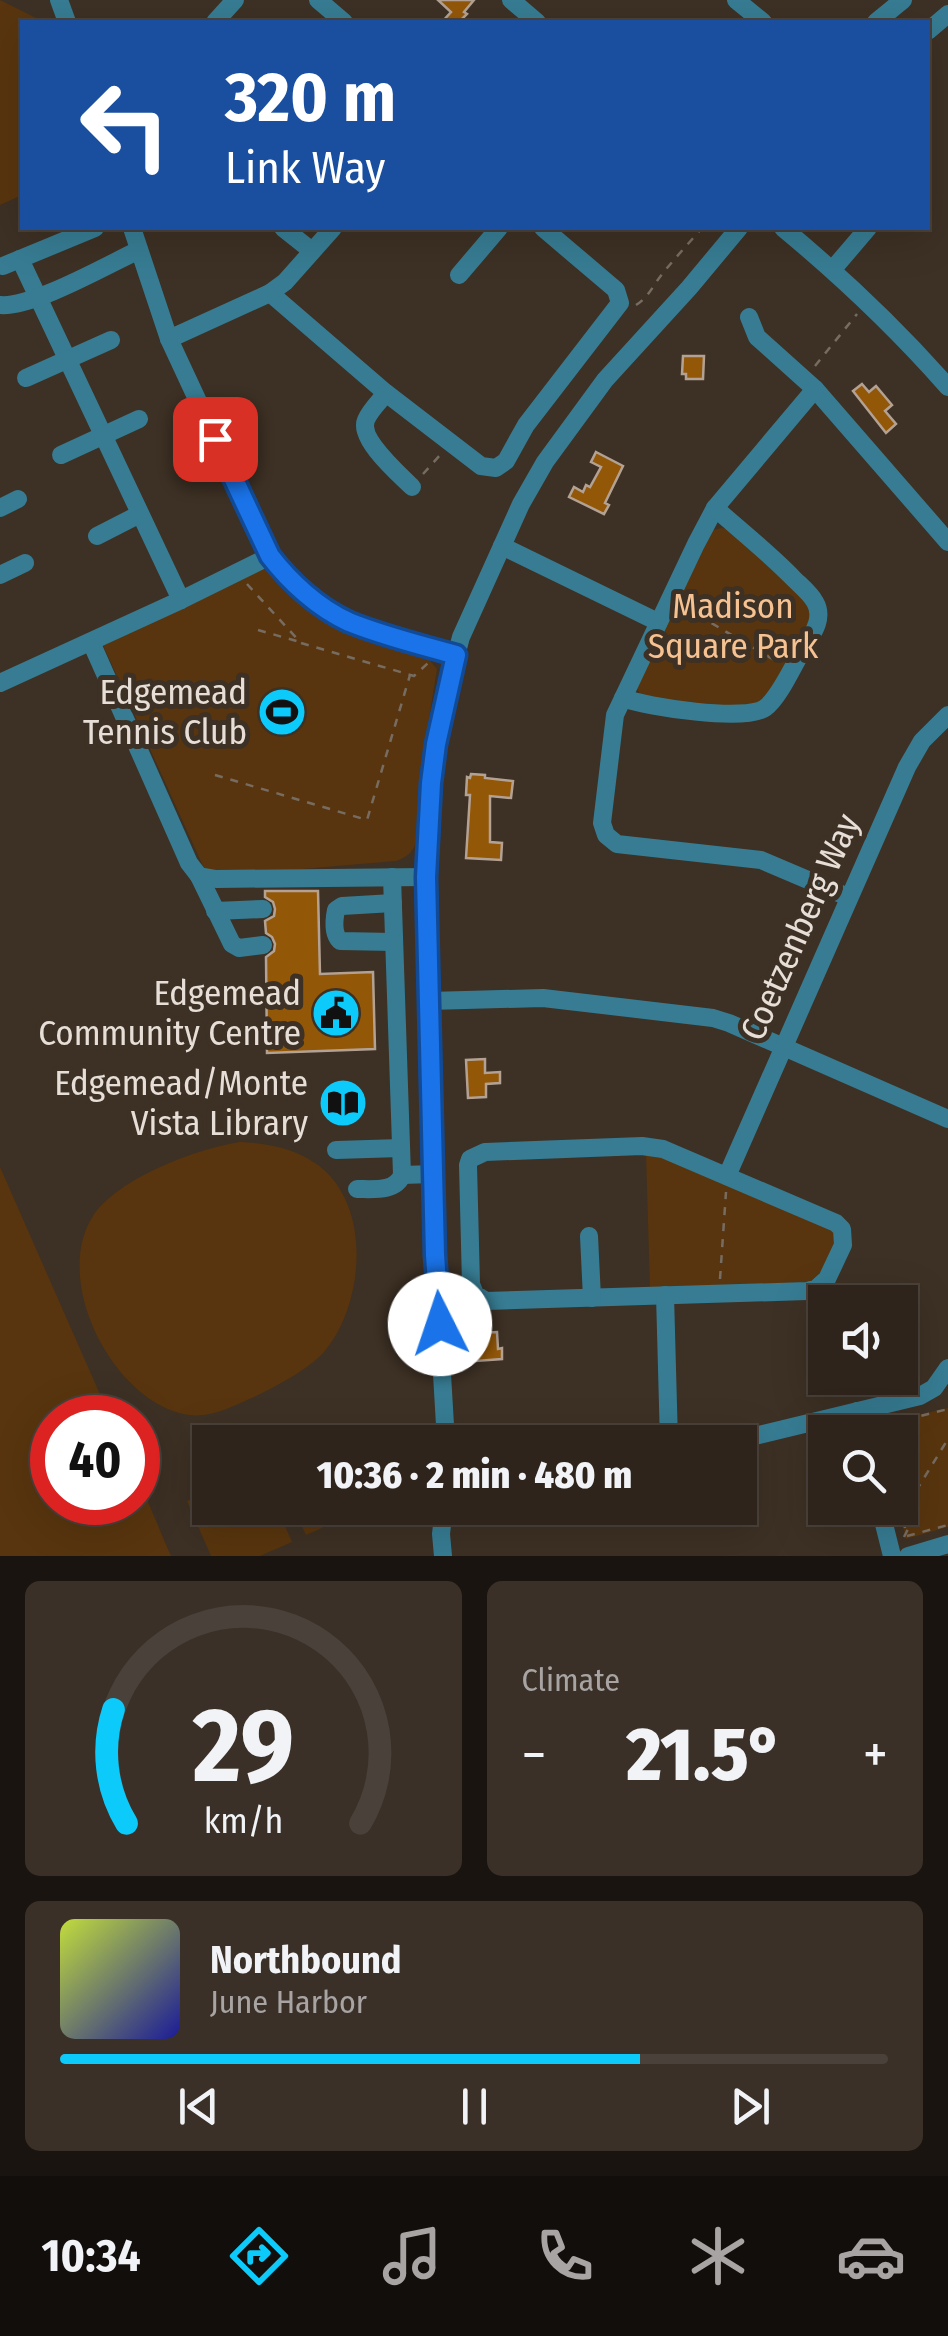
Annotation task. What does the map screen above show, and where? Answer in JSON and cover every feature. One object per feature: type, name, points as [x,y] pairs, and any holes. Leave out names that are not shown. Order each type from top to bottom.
[{"type":"street","points":[[217,20],[234,0]]},
{"type":"street","points":[[318,0],[342,20]]},
{"type":"street","points":[[511,0],[535,20]]},
{"type":"street","points":[[736,0],[761,20]]},
{"type":"street","points":[[878,20],[903,0]]},
{"type":"street","points":[[90,230],[12,262],[39,297],[181,600]]},
{"type":"street","points":[[133,230],[169,339],[270,556],[282,572],[348,621],[456,655]]},
{"type":"street","points":[[286,230],[312,251]]},
{"type":"street","points":[[169,339],[270,293],[286,282],[330,230]]},
{"type":"street","points":[[459,275],[498,230]]},
{"type":"street","points":[[270,293],[386,393],[481,466],[491,469],[501,465],[526,425],[619,306],[616,290],[545,230]]},
{"type":"street","points":[[445,1425],[432,1174],[426,877],[436,744],[456,655],[521,504],[545,462],[583,407],[737,230]]},
{"type":"street","points":[[785,230],[866,299],[944,375]]},
{"type":"street","points":[[833,269],[866,230]]},
{"type":"street","points":[[0,305],[12,306],[39,297],[139,250]]},
{"type":"street","points":[[749,317],[757,337],[810,384],[948,542]]},
{"type":"street","points":[[26,378],[110,340]]},
{"type":"street","points":[[810,384],[714,508],[658,622],[614,715],[602,822],[603,830],[617,844],[760,860],[848,897]]},
{"type":"street","points":[[386,393],[364,428],[390,466],[412,487]]},
{"type":"street","points":[[61,455],[139,419]]},
{"type":"street","points":[[0,508],[18,499]]},
{"type":"street","points":[[623,698],[675,708],[749,714],[760,711],[772,703],[817,624],[815,602],[783,568],[714,508]]},
{"type":"street","points":[[97,536],[140,514]]},
{"type":"street","points":[[502,546],[658,622]]},
{"type":"street","points":[[0,683],[270,556]]},
{"type":"street","points":[[0,575],[25,563]]},
{"type":"street","points":[[91,642],[189,863],[228,938],[235,947],[264,944]]},
{"type":"street","name":"Coetzenberg Way","points":[[726,1176],[907,766],[922,741],[948,714]]},
{"type":"street","points":[[199,876],[426,877]]},
{"type":"street","points":[[357,1189],[392,1187],[402,1175],[392,877]]},
{"type":"street","points":[[393,904],[342,906],[335,916],[340,941],[394,942]]},
{"type":"street","points":[[215,911],[263,909]]},
{"type":"street","points":[[429,1000],[544,998],[692,1014],[729,1023],[948,1119]]},
{"type":"street","points":[[654,1147],[726,1176],[830,1220],[842,1229],[843,1245],[827,1279],[817,1288],[486,1301],[475,1294],[468,1164],[480,1152],[654,1147]]},
{"type":"street","points":[[336,1150],[401,1148]]},
{"type":"street","points":[[402,1175],[432,1174]]},
{"type":"street","points":[[589,1236],[592,1298]]},
{"type":"street","points":[[665,1295],[669,1425]]},
{"type":"street","points":[[757,1435],[920,1396],[934,1388],[948,1368]]},
{"type":"street","points":[[857,1411],[858,1415]]},
{"type":"street","points":[[442,1525],[443,1556]]},
{"type":"street","points":[[888,1525],[900,1552],[948,1544]]},
{"type":"street","points":[[432,1556],[441,1534]]},
{"type":"path","points":[[630,306],[640,304],[700,230]]},
{"type":"path","points":[[810,384],[866,299]]},
{"type":"path","points":[[412,487],[452,443]]},
{"type":"path","points":[[243,579],[301,643]]},
{"type":"path","points":[[669,599],[791,670]]},
{"type":"path","points":[[258,630],[414,676],[431,660]]},
{"type":"path","points":[[216,776],[367,820],[410,675]]},
{"type":"path","points":[[720,1294],[726,1176]]},
{"type":"path","points":[[918,1417],[948,1410]]},
{"type":"path","points":[[900,1552],[916,1491],[948,1439]]},
{"type":"path","points":[[904,1525],[908,1537],[948,1525]]},
{"type":"green space","points":[[0,0],[37,20],[20,20],[20,196],[0,205]]},
{"type":"green space","name":"Madison Square Park","points":[[713,530],[730,530],[806,600],[811,613],[808,623],[764,703],[751,710],[647,698],[636,687]]},
{"type":"green space","name":"Edgemead Tennis Club","points":[[265,566],[303,600],[353,635],[426,656],[437,669],[424,750],[416,841],[403,858],[208,877],[102,643]]},
{"type":"green space","points":[[240,1142],[270,1145],[300,1154],[318,1165],[336,1183],[348,1205],[357,1256],[348,1309],[324,1352],[272,1388],[206,1415],[189,1415],[162,1406],[160,1395],[146,1395],[115,1364],[97,1336],[85,1305],[80,1273],[82,1243],[93,1216],[105,1202],[159,1167]]},
{"type":"green space","points":[[646,1154],[658,1155],[834,1231],[837,1239],[819,1277],[812,1282],[650,1289]]},
{"type":"green space","points":[[0,1167],[100,1395],[30,1395],[30,1525],[158,1525],[171,1556],[0,1556]]},
{"type":"green space","points":[[948,1408],[948,1527],[906,1539],[903,1525],[918,1525],[918,1415]]},
{"type":"green space","points":[[197,1525],[284,1525],[292,1542],[260,1556],[211,1556]]},
{"type":"green space","points":[[302,1525],[329,1525],[306,1535]]},
{"type":"building","points":[[438,0],[474,0],[461,20],[444,20],[451,12]]},
{"type":"building","points":[[683,356],[704,356],[703,379],[686,379],[686,374],[682,374]]},
{"type":"building","points":[[862,384],[869,392],[876,386],[892,405],[885,411],[896,424],[886,433],[853,391]]},
{"type":"building","points":[[596,452],[623,466],[605,503],[609,505],[604,514],[569,497],[574,487],[583,492],[586,485],[590,487],[601,467],[591,462]]},
{"type":"building","points":[[471,774],[513,781],[511,798],[490,796],[490,842],[502,843],[501,860],[466,858],[470,795],[466,795],[467,777]]},
{"type":"building","points":[[265,891],[318,891],[320,974],[373,972],[375,1049],[267,1053],[266,957],[274,951],[275,944],[266,933],[265,921],[274,916],[275,909]]},
{"type":"building","points":[[485,1059],[485,1073],[500,1072],[500,1083],[486,1084],[486,1097],[468,1098],[466,1060]]},
{"type":"building","points":[[497,1332],[502,1359],[476,1361],[479,1333]]},
{"type":"place","name":"Edgemead Tennis Club","points":[[282,712]]},
{"type":"place","name":"Edgemead Community Centre","points":[[336,1013]]},
{"type":"place","name":"Edgemead/Monte Vista Library","points":[[343,1103]]},
{"type":"route","points":[[215,439],[260,539],[282,572],[304,592],[348,621],[456,655],[436,744],[426,877],[440,1324]]}]
